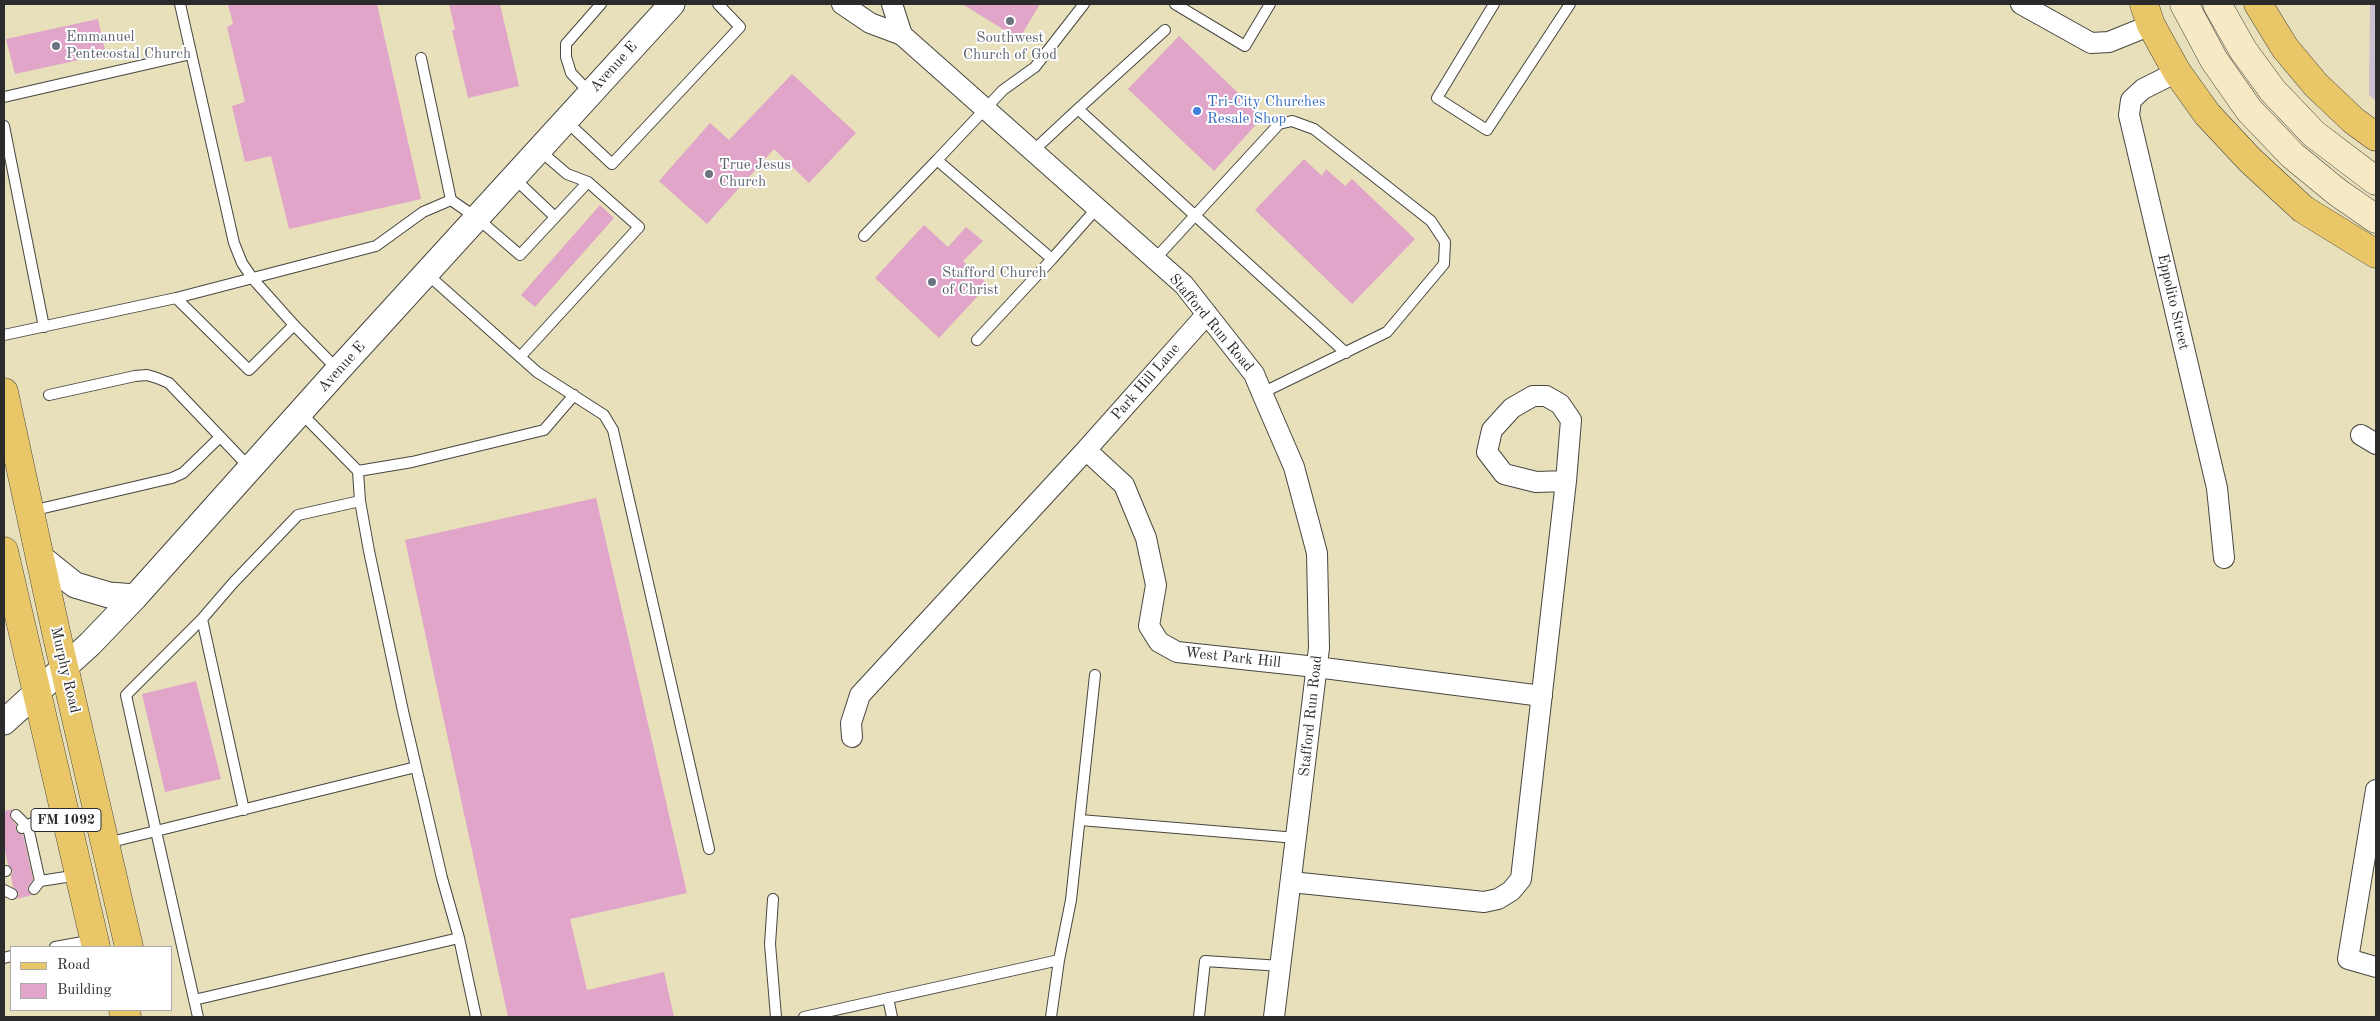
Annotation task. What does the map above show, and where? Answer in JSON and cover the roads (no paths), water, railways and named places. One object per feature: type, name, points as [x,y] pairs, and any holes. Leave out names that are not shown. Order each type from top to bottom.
[{"type":"main road","points":[[2184,4],[2214,60],[2249,110],[2292,156],[2337,192],[2376,219]]},
{"type":"main road","points":[[2218,4],[2243,50],[2272,91],[2314,134],[2376,181]]},
{"type":"main road","points":[[2258,4],[2285,48],[2316,85],[2354,120],[2376,136]]},
{"type":"main road","points":[[2148,14],[2177,72],[2207,114],[2250,160],[2297,203],[2376,254]]},
{"type":"main road","name":"Murphy Road","points":[[4,392],[64,667],[129,946]]},
{"type":"main road","name":"FM 1092","points":[[4,557],[96,943]]},
{"type":"street","name":"Avenue E","points":[[4,722],[90,644],[134,597],[672,4]]},
{"type":"street","name":"Stafford Run Road","points":[[842,4],[870,23],[902,35],[1184,285],[1254,374],[1294,467],[1317,553],[1318,648],[1297,838],[1274,1017]]},
{"type":"street","points":[[892,4],[902,35]]},
{"type":"street","points":[[2021,4],[2090,44],[2109,42],[2148,14]]},
{"type":"street","name":"Eppolito Street","points":[[2177,72],[2143,89],[2132,100],[2129,115],[2217,488],[2224,558]]},
{"type":"street","name":"Park Hill Lane","points":[[852,737],[852,723],[860,694],[1086,450],[1207,314]]},
{"type":"street","points":[[1291,882],[1484,902],[1498,899],[1511,891],[1521,879],[1566,481],[1571,420],[1560,404],[1546,396],[1534,396],[1512,408],[1492,430],[1487,452],[1504,474],[1536,482],[1566,481]]},
{"type":"street","name":"West Park Hill","points":[[1086,450],[1124,485],[1146,538],[1156,584],[1149,626],[1159,642],[1177,652],[1316,667],[1542,696]]},
{"type":"street","points":[[40,557],[75,585],[109,595],[134,597]]},
{"type":"street","points":[[2376,790],[2348,960],[2376,967]]},
{"type":"lane","points":[[180,4],[234,243],[242,262],[253,279],[338,370]]},
{"type":"lane","points":[[590,93],[572,73],[566,57],[566,44],[601,4]]},
{"type":"lane","points":[[565,120],[612,164],[740,27],[718,4]]},
{"type":"lane","points":[[864,236],[1003,90],[1035,67],[1084,4]]},
{"type":"lane","points":[[1176,4],[1245,46],[1270,4]]},
{"type":"lane","points":[[1494,4],[1436,98],[1487,130],[1570,4]]},
{"type":"lane","points":[[1033,151],[1165,30]]},
{"type":"lane","points":[[4,98],[191,54]]},
{"type":"lane","points":[[421,58],[451,200],[477,218],[520,255],[588,182]]},
{"type":"lane","points":[[1078,109],[1346,353]]},
{"type":"lane","points":[[1155,259],[1279,124],[1292,121],[1314,129],[1431,221],[1446,242],[1444,264],[1388,332],[1262,392]]},
{"type":"lane","points":[[4,126],[44,327]]},
{"type":"lane","points":[[520,358],[639,227],[588,182],[567,174],[539,149]]},
{"type":"lane","points":[[936,160],[1052,259]]},
{"type":"lane","points":[[514,178],[555,217]]},
{"type":"lane","points":[[4,335],[176,298],[376,246],[423,212],[451,200]]},
{"type":"lane","points":[[977,340],[1097,208]]},
{"type":"lane","points":[[427,274],[537,372],[604,414],[613,430],[709,849]]},
{"type":"lane","points":[[176,298],[249,370],[294,325]]},
{"type":"lane","points":[[49,395],[147,375],[169,383],[250,468]]},
{"type":"lane","points":[[358,471],[412,462],[544,430],[574,395]]},
{"type":"lane","points":[[300,413],[358,471],[360,501],[416,767],[442,878],[459,938],[476,1017]]},
{"type":"lane","points":[[30,511],[172,478],[183,473],[220,436]]},
{"type":"lane","points":[[198,1017],[126,695],[202,619],[233,583],[298,515],[360,501]]},
{"type":"lane","points":[[202,619],[244,810]]},
{"type":"lane","points":[[1051,1017],[1059,960],[1071,900],[1095,675]]},
{"type":"lane","points":[[105,844],[416,767]]},
{"type":"lane","points":[[24,828],[63,808]]},
{"type":"lane","points":[[16,815],[24,828],[37,885],[79,875]]},
{"type":"lane","points":[[1080,820],[1297,838]]},
{"type":"lane","points":[[772,899],[770,944],[776,1017]]},
{"type":"lane","points":[[194,1000],[459,938]]},
{"type":"lane","points":[[66,946],[96,943]]},
{"type":"lane","points":[[804,1017],[1059,960]]},
{"type":"lane","points":[[1199,1017],[1205,961],[1281,966]]},
{"type":"lane","points":[[888,998],[892,1017]]},
{"type":"place","name":"Southwest Church of God","points":[[1010,21]]},
{"type":"place","name":"Emmanuel Pentecostal Church","points":[[56,46]]},
{"type":"place","name":"Tri-City Churches Resale Shop","points":[[1197,111]]},
{"type":"place","name":"True Jesus Church","points":[[709,174]]},
{"type":"place","name":"Stafford Church of Christ","points":[[932,282]]}]
